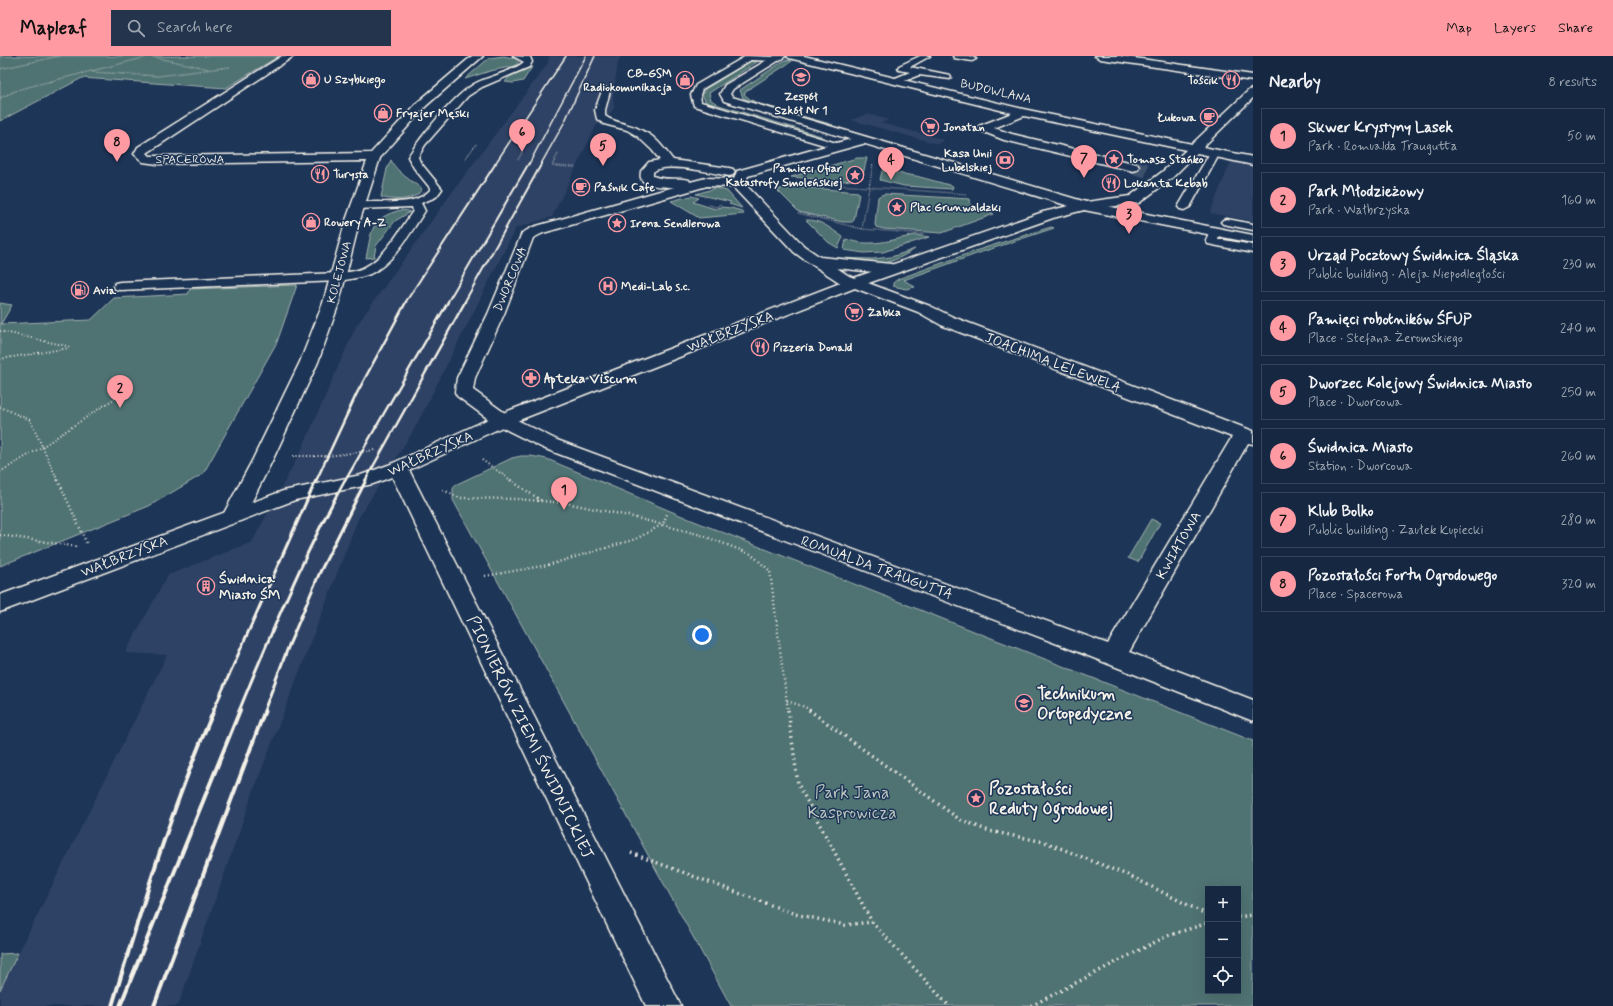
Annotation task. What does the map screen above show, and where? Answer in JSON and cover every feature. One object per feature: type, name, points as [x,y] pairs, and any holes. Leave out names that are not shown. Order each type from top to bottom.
[{"type":"street","name":"SPACEROWA","points":[[289,56],[142,150],[140,154],[147,159],[157,160],[374,157]]},
{"type":"street","name":"KOLEJOWA","points":[[234,515],[263,459],[309,362],[339,277],[357,206],[374,157],[422,104],[478,56]]},
{"type":"street","points":[[1100,56],[1253,78]]},
{"type":"street","name":"BUDOWLANA","points":[[800,57],[1023,112],[1253,161]]},
{"type":"street","points":[[778,58],[729,87],[725,94],[728,99],[862,140],[1037,190],[1084,206],[1253,238]]},
{"type":"street","points":[[740,178],[738,185],[799,249],[844,279],[854,283],[1048,215],[1084,206],[1134,200],[1167,175],[1253,92]]},
{"type":"street","points":[[1023,112],[983,128],[1008,137],[1132,167]]},
{"type":"street","points":[[642,135],[656,147],[668,163]]},
{"type":"street","name":"DWORCOWA","points":[[502,420],[464,392],[466,378],[499,308],[527,236],[538,230],[709,177],[740,178],[862,140]]},
{"type":"street","points":[[668,163],[685,164],[709,177],[659,183],[647,178],[648,171],[652,165],[668,163]]},
{"type":"street","points":[[1150,171],[1167,175]]},
{"type":"street","points":[[817,260],[872,268],[891,269]]},
{"type":"street","name":"JOACHIMA LELEWELA","points":[[854,283],[924,309],[947,321],[1248,436]]},
{"type":"street","name":"WAŁBRZYSKA","points":[[0,604],[290,495],[366,480],[390,459],[502,420],[854,283]]},
{"type":"street","name":"ROMUALDA TRAUGUTTA","points":[[502,420],[550,444],[1114,656],[1253,711]]},
{"type":"street","name":"KWIATOWA","points":[[1114,656],[1248,436]]},
{"type":"street","name":"PIONIERÓW ZIEMI ŚWIDNICKIEJ","points":[[390,459],[664,1006]]},
{"type":"lane","points":[[357,206],[415,202],[435,194],[437,189],[419,169],[413,157],[421,144],[471,89],[526,65],[528,62],[527,59],[517,56]]},
{"type":"lane","points":[[926,56],[902,68],[947,77]]},
{"type":"lane","points":[[957,56],[972,58]]},
{"type":"lane","points":[[778,58],[750,57],[699,88],[695,94],[697,104],[840,147]]},
{"type":"lane","points":[[896,80],[918,72]]},
{"type":"lane","points":[[606,91],[600,110],[600,117],[607,122],[630,128],[642,135]]},
{"type":"lane","points":[[1184,207],[1215,153]]},
{"type":"lane","points":[[120,286],[339,277],[364,272],[380,262],[419,211],[415,202]]},
{"type":"lane","points":[[1226,222],[1253,227]]},
{"type":"lane","points":[[1214,231],[1212,241],[1253,249]]},
{"type":"path","points":[[0,69],[60,56]]},
{"type":"path","points":[[0,98],[20,88],[92,72],[150,56],[213,70],[158,76],[92,72]]},
{"type":"path","points":[[464,159],[477,143]]},
{"type":"path","points":[[518,160],[522,152]]},
{"type":"path","points":[[558,154],[552,166],[575,167]]},
{"type":"path","points":[[862,229],[873,164]]},
{"type":"path","points":[[793,182],[969,195]]},
{"type":"path","points":[[799,217],[794,212],[862,229],[925,234]]},
{"type":"path","points":[[0,331],[71,347],[0,359]]},
{"type":"path","points":[[0,472],[42,447],[124,392]]},
{"type":"path","points":[[0,407],[30,420],[89,549]]},
{"type":"path","points":[[289,456],[390,459]]},
{"type":"path","points":[[482,460],[500,474],[542,501]]},
{"type":"path","points":[[443,490],[460,498],[542,501],[573,505],[663,524],[701,535],[751,554],[770,572],[798,784],[872,922],[949,1006]]},
{"type":"path","points":[[485,576],[548,565],[636,539],[663,524]]},
{"type":"path","points":[[0,535],[82,547]]},
{"type":"path","points":[[787,701],[805,707],[959,819],[989,831],[1052,845],[1132,877],[1205,914]]},
{"type":"path","points":[[631,853],[795,914],[845,925],[872,922]]},
{"type":"path","points":[[1241,917],[1253,915]]},
{"type":"path","points":[[1031,1006],[1167,936],[1205,924]]},
{"type":"shaded area","points":[[549,56],[621,56],[618,62],[613,98],[614,108],[603,124],[597,124],[552,217],[516,228],[415,428],[358,519],[252,795],[178,1006],[0,1006],[0,990],[167,655],[125,653],[168,575],[252,542],[302,449],[356,326],[453,191],[548,63]]},
{"type":"shaded area","points":[[867,114],[889,120],[881,123],[945,140],[937,144],[851,120]]},
{"type":"shaded area","points":[[1232,159],[1253,163],[1253,221],[1210,213]]},
{"type":"green space","points":[[0,56],[279,56],[226,88],[82,78],[0,121]]},
{"type":"green space","points":[[504,56],[520,60],[515,66],[490,71],[465,79],[489,58]]},
{"type":"green space","points":[[754,59],[760,60],[709,93],[711,100],[719,105],[821,136],[821,138],[719,108],[706,102],[702,95],[705,89]]},
{"type":"green space","points":[[785,60],[792,61],[746,91],[744,94],[751,100],[760,104],[833,125],[758,104],[743,98],[740,90]]},
{"type":"green space","points":[[532,67],[523,81],[513,83],[505,82],[510,76]]},
{"type":"green space","points":[[857,158],[867,158],[862,178],[844,181],[791,177]]},
{"type":"green space","points":[[391,160],[400,172],[422,189],[419,193],[410,198],[404,199],[381,197],[387,169]]},
{"type":"green space","points":[[882,171],[916,176],[953,186],[952,189],[904,186],[880,180]]},
{"type":"green space","points":[[791,186],[858,192],[859,194],[854,220],[852,222],[843,222],[799,212],[777,190]]},
{"type":"green space","points":[[716,188],[727,191],[742,208],[729,204],[731,202],[696,194]]},
{"type":"green space","points":[[885,194],[970,199],[971,208],[985,209],[994,214],[942,233],[884,229],[876,227],[875,224],[878,197]]},
{"type":"green space","points":[[691,196],[699,198],[693,202],[715,209],[721,207],[731,208],[742,211],[744,214],[699,218],[671,201]]},
{"type":"green space","points":[[401,210],[410,212],[395,221],[376,246],[374,257],[366,258],[374,226],[383,217]]},
{"type":"green space","points":[[806,220],[821,223],[843,237],[838,248],[828,242]]},
{"type":"green space","points":[[1051,227],[1054,228],[904,280],[915,287],[906,289],[893,286],[893,283],[898,279],[978,250]]},
{"type":"green space","points":[[915,235],[929,237],[883,252],[864,253],[844,250],[846,239],[855,242],[872,243]]},
{"type":"green space","points":[[915,249],[906,255],[889,262],[876,264],[837,258],[873,259],[891,257]]},
{"type":"green space","points":[[297,285],[277,342],[203,474],[149,506],[0,566],[0,303],[12,305],[1,324],[91,320],[114,298],[188,294],[190,289]]},
{"type":"green space","name":"Park Jana Kasprowicza","points":[[531,456],[547,459],[694,521],[1253,741],[1253,1006],[731,1006],[453,500],[453,489],[455,485],[512,458]]},
{"type":"green space","points":[[1151,519],[1160,523],[1138,562],[1128,558]]},
{"type":"green space","points":[[18,953],[0,990],[0,954]]},
{"type":"tunnel","points":[[1133,167],[1149,171]]},
{"type":"railway","points":[[495,164],[566,56]]},
{"type":"railway","points":[[529,164],[586,56]]},
{"type":"railway","points":[[541,164],[564,123],[595,56]]},
{"type":"railway","points":[[405,303],[496,163]]},
{"type":"railway","points":[[447,303],[529,163]]},
{"type":"railway","points":[[464,303],[542,163]]},
{"type":"railway","points":[[316,481],[357,393],[406,302]]},
{"type":"railway","points":[[345,481],[448,302]]},
{"type":"railway","points":[[365,481],[465,302]]},
{"type":"railway","points":[[213,711],[316,480]]},
{"type":"railway","points":[[239,711],[302,565],[345,480]]},
{"type":"railway","points":[[264,711],[289,645],[320,572],[366,480]]},
{"type":"railway","points":[[112,1006],[146,894],[171,819],[214,710]]},
{"type":"railway","points":[[120,1006],[240,710]]},
{"type":"railway","points":[[154,1006],[265,710]]},
{"type":"place","name":"Zespół Szkół Nr 1","points":[[801,77]]},
{"type":"place","name":"U Szybkiego","points":[[311,79]]},
{"type":"place","name":"CB-GSM Radiokomunikacja","points":[[685,80]]},
{"type":"place","name":"Tościk","points":[[1231,80]]},
{"type":"place","name":"Fryzjer Męski","points":[[383,113]]},
{"type":"place","name":"Łukowa","points":[[1209,117]]},
{"type":"place","name":"Jonatan","points":[[930,127]]},
{"type":"place","name":"Świdnica Miasto","points":[[522,152]]},
{"type":"place","name":"Tomasz Stańko","points":[[1114,159]]},
{"type":"place","name":"Kasa Unii Lubelskiej","points":[[1005,160]]},
{"type":"place","name":"Pozostałości Fortu Ogrodowego","points":[[117,162]]},
{"type":"place","name":"Dworzec Kolejowy Świdnica Miasto","points":[[603,166]]},
{"type":"place","name":"Turysta","points":[[320,174]]},
{"type":"place","name":"Pamięci Ofiar Katastrofy Smoleńskiej","points":[[855,175]]},
{"type":"place","name":"Klub Bolko","points":[[1084,178]]},
{"type":"place","name":"Pamięci robotników ŚFUP","points":[[891,180]]},
{"type":"place","name":"Lokanta Kebab","points":[[1111,183]]},
{"type":"place","name":"Paśnik Cafe","points":[[581,187]]},
{"type":"place","name":"Plac Grunwaldzki","points":[[897,207]]},
{"type":"place","name":"Rowery A-Z","points":[[311,222]]},
{"type":"place","name":"Irena Sendlerowa","points":[[617,223]]},
{"type":"place","name":"Urząd Pocztowy Świdnica Śląska","points":[[1129,234]]},
{"type":"place","name":"Medi-Lab s.c.","points":[[608,286]]},
{"type":"place","name":"Avia","points":[[80,290]]},
{"type":"place","name":"Żabka","points":[[854,312]]},
{"type":"place","name":"Pizzeria Donald","points":[[760,347]]},
{"type":"place","name":"Apteka Viscum","points":[[531,378]]},
{"type":"place","name":"Park Młodzieżowy","points":[[120,408]]},
{"type":"place","name":"Skwer Krystyny Lasek","points":[[564,510]]},
{"type":"place","name":"Świdnica Miasto ŚM","points":[[206,586]]},
{"type":"place","name":"Technikum Ortopedyczne","points":[[1024,703]]},
{"type":"place","name":"Pozostałości Reduty Ogrodowej","points":[[976,798]]}]
